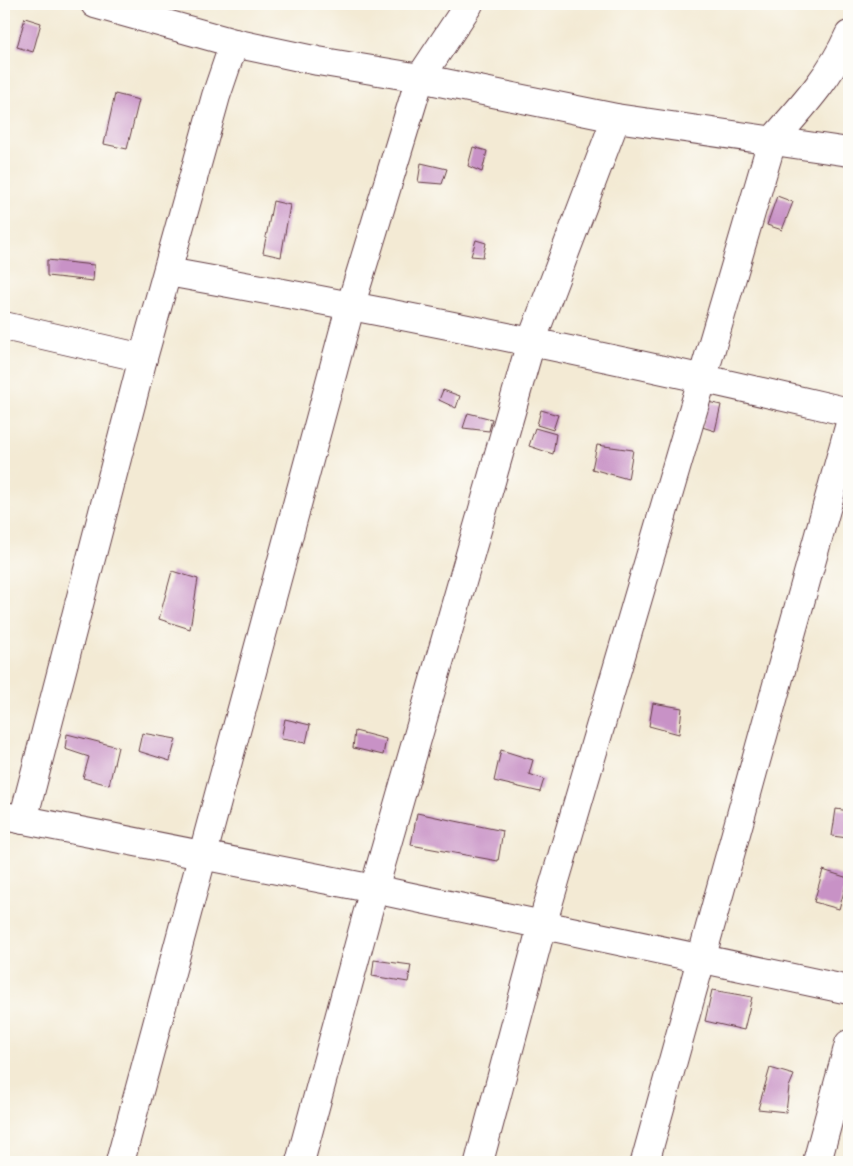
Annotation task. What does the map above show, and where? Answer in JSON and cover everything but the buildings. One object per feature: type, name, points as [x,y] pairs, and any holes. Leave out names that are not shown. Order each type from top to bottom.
[{"type":"street","points":[[95,4],[234,43],[318,61],[420,78],[616,118],[849,152]]},
{"type":"street","points":[[120,1162],[351,304],[420,78],[469,4]]},
{"type":"street","points":[[479,1162],[542,925],[772,140],[813,96],[839,58],[849,35]]},
{"type":"street","points":[[234,43],[216,96],[13,818],[374,889],[849,990]]},
{"type":"street","points":[[300,1162],[374,889],[531,342],[616,118]]},
{"type":"street","points":[[168,272],[351,304],[702,378],[849,412]]},
{"type":"street","points":[[4,326],[143,358]]},
{"type":"street","points":[[645,1162],[700,958],[768,722],[849,427]]},
{"type":"street","points":[[817,1162],[849,1044]]}]
